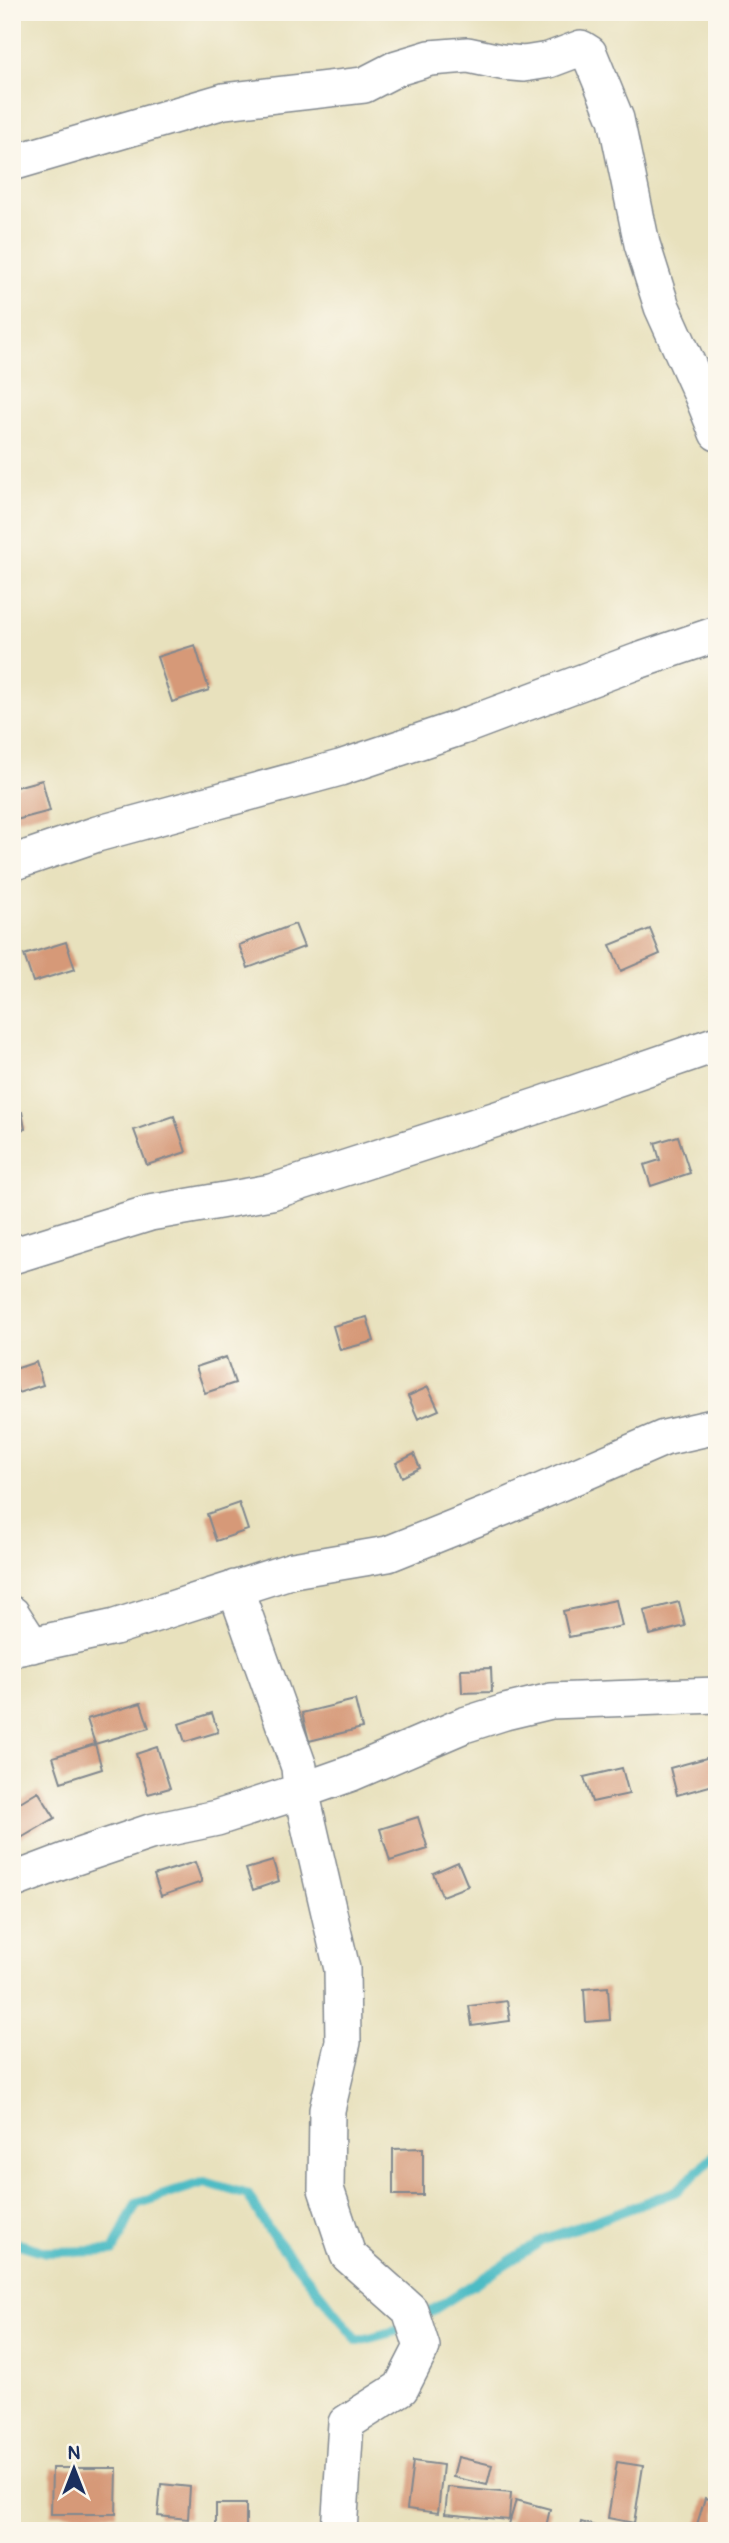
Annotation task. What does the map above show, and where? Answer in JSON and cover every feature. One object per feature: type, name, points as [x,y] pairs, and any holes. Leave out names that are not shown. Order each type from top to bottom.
[{"type":"street","points":[[12,163],[224,102],[364,85],[397,68],[430,58],[468,55],[524,64],[549,60],[580,48],[589,53],[616,119],[639,232],[662,307],[717,433]]},
{"type":"street","points":[[12,863],[97,834],[340,768],[462,727],[717,634]]},
{"type":"street","points":[[12,1256],[150,1213],[271,1192],[537,1106],[717,1044]]},
{"type":"street","points":[[12,1614],[22,1647],[116,1627],[293,1570],[388,1554],[506,1507],[664,1438],[717,1426]]},
{"type":"street","points":[[235,1588],[299,1767],[301,1791],[342,1969],[343,2042],[327,2110],[326,2189],[348,2255],[410,2310],[422,2347],[401,2388],[346,2423],[339,2531]]},
{"type":"street","points":[[12,1881],[150,1832],[217,1818],[301,1791],[352,1773],[464,1725],[551,1701],[717,1695]]},
{"type":"building","points":[[195,645],[209,690],[172,702],[157,657]]},
{"type":"building","points":[[42,780],[50,811],[16,820],[12,808],[12,788]]},
{"type":"building","points":[[295,924],[304,947],[248,968],[239,945]]},
{"type":"building","points":[[650,929],[660,954],[621,971],[610,945]]},
{"type":"building","points":[[66,942],[75,969],[33,982],[24,955]]},
{"type":"building","points":[[22,1112],[25,1129],[12,1131],[12,1113]]},
{"type":"building","points":[[174,1116],[186,1152],[147,1165],[134,1130]]},
{"type":"building","points":[[678,1136],[690,1173],[651,1186],[644,1165],[660,1160],[655,1143]]},
{"type":"building","points":[[367,1317],[374,1341],[340,1350],[333,1326]]},
{"type":"building","points":[[226,1357],[235,1383],[205,1393],[196,1367]]},
{"type":"building","points":[[36,1362],[43,1385],[18,1393],[12,1370]]},
{"type":"building","points":[[428,1387],[439,1410],[418,1419],[408,1396]]},
{"type":"building","points":[[414,1454],[420,1468],[402,1477],[396,1463]]},
{"type":"building","points":[[239,1503],[248,1530],[216,1541],[207,1514]]},
{"type":"building","points":[[616,1600],[622,1626],[569,1637],[563,1611]]},
{"type":"building","points":[[679,1602],[685,1626],[650,1635],[644,1611]]},
{"type":"building","points":[[491,1668],[492,1692],[462,1693],[461,1669]]},
{"type":"building","points":[[355,1700],[362,1728],[309,1741],[302,1713]]},
{"type":"building","points":[[141,1703],[149,1728],[95,1744],[87,1719]]},
{"type":"building","points":[[212,1713],[218,1732],[185,1742],[179,1724]]},
{"type":"building","points":[[95,1744],[102,1769],[61,1782],[53,1757]]},
{"type":"building","points":[[157,1747],[170,1788],[148,1794],[136,1754]]},
{"type":"building","points":[[717,1755],[717,1784],[677,1795],[670,1768]]},
{"type":"building","points":[[622,1768],[629,1794],[592,1802],[584,1777]]},
{"type":"building","points":[[38,1791],[55,1818],[21,1838],[12,1824],[12,1807]]},
{"type":"building","points":[[418,1817],[428,1849],[390,1861],[380,1829]]},
{"type":"building","points":[[273,1861],[279,1881],[253,1890],[246,1869]]},
{"type":"building","points":[[195,1862],[202,1882],[161,1896],[154,1875]]},
{"type":"building","points":[[458,1862],[468,1886],[442,1896],[433,1873]]},
{"type":"building","points":[[608,1987],[610,2020],[586,2022],[584,1989]]},
{"type":"building","points":[[507,2001],[510,2021],[472,2026],[469,2006]]},
{"type":"building","points":[[423,2148],[423,2195],[393,2195],[393,2149]]},
{"type":"building","points":[[458,2457],[492,2465],[487,2485],[453,2477]]},
{"type":"building","points":[[413,2461],[443,2465],[438,2513],[407,2509]]},
{"type":"building","points":[[617,2462],[643,2466],[634,2523],[608,2518]]},
{"type":"building","points":[[52,2468],[117,2468],[116,2514],[51,2514]]},
{"type":"building","points":[[161,2484],[190,2487],[188,2519],[158,2516]]},
{"type":"building","points":[[448,2487],[511,2493],[509,2520],[445,2514]]},
{"type":"building","points":[[705,2498],[717,2502],[717,2531],[695,2531]]},
{"type":"building","points":[[516,2500],[550,2509],[545,2531],[519,2531],[508,2528]]},
{"type":"building","points":[[216,2504],[246,2504],[246,2531],[216,2531]]},
{"type":"building","points":[[581,2522],[609,2530],[609,2531],[579,2531]]},
{"type":"waterway","points":[[12,2242],[46,2252],[113,2251],[136,2204],[205,2182],[248,2195],[268,2229],[358,2341],[403,2329],[543,2240],[677,2191],[717,2153]]}]
